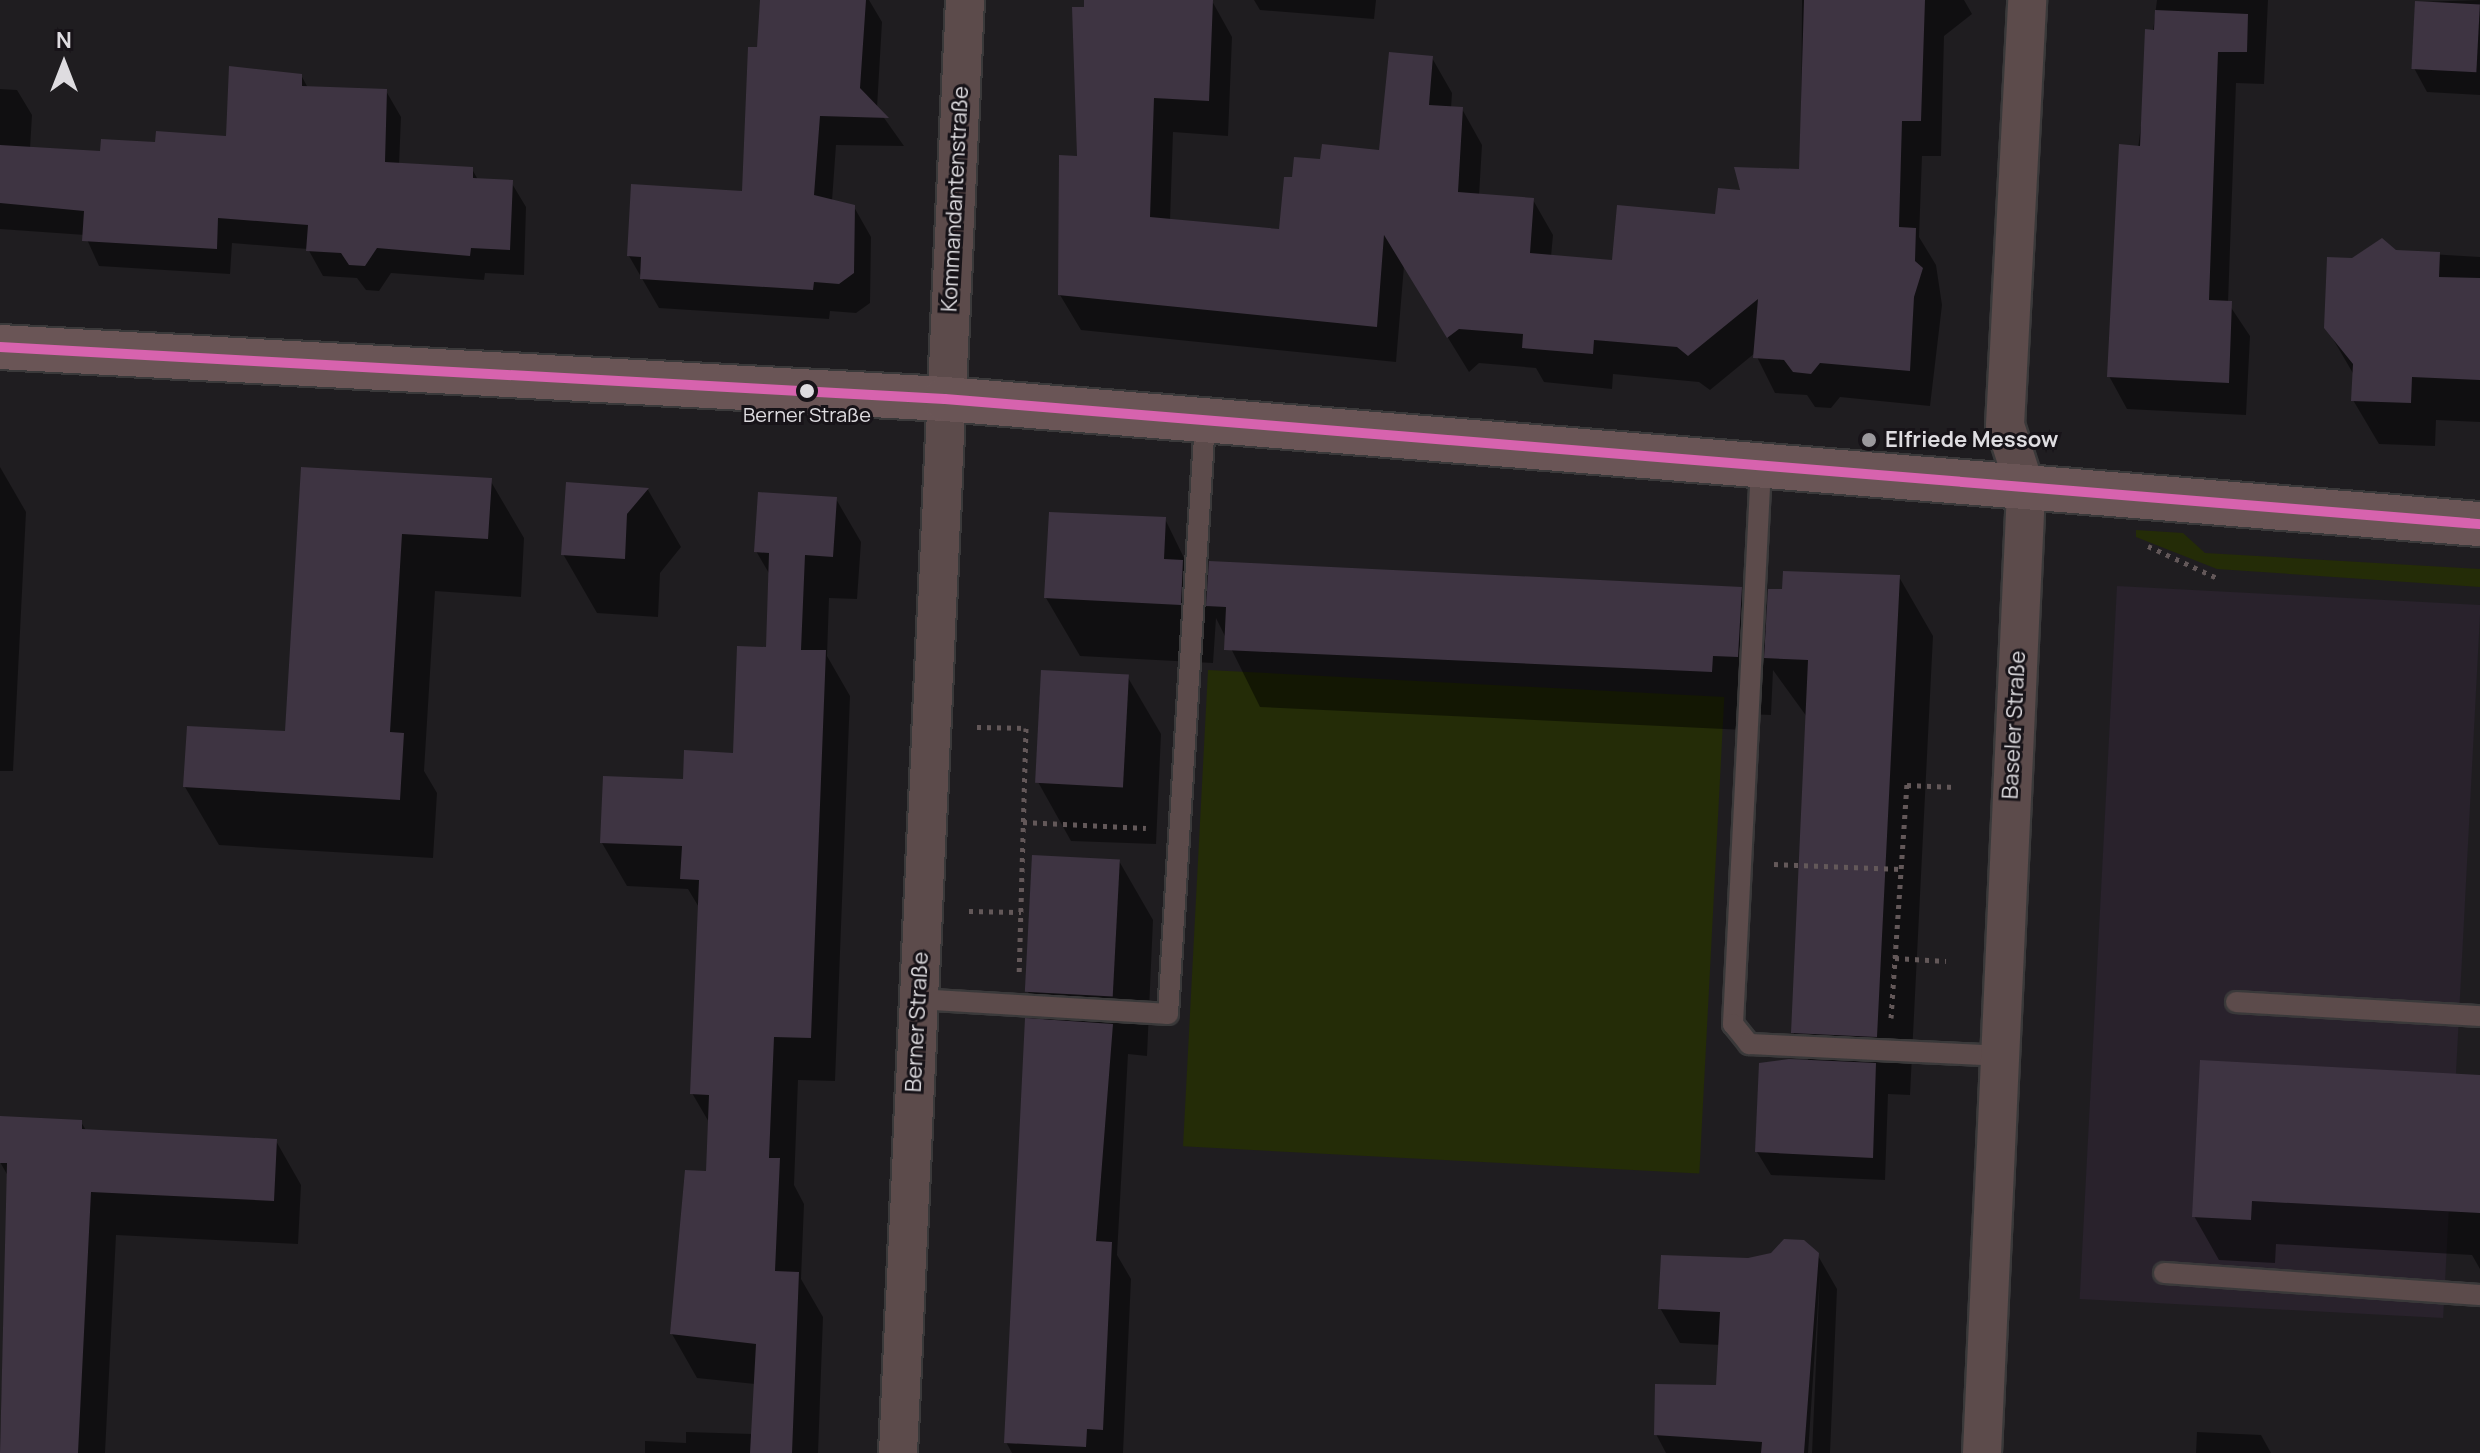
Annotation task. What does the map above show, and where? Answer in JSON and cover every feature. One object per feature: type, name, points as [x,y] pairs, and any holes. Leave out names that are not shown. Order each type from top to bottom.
[{"type":"street","name":"Kommandantenstraße","points":[[945,399],[965,0]]},
{"type":"street","name":"Baseler Straße","points":[[1982,1453],[2026,490],[2005,425],[2027,0]]},
{"type":"street","points":[[0,347],[945,399],[2026,490],[2480,524]]},
{"type":"street","name":"Berner Straße","points":[[898,1453],[945,399]]},
{"type":"lane","points":[[918,999],[1168,1014],[1205,421]]},
{"type":"lane","points":[[1761,467],[1741,862],[1738,1034],[1749,1044],[2000,1056]]},
{"type":"lane","points":[[2236,1002],[2480,1016]]},
{"type":"lane","points":[[2164,1273],[2480,1295]]},
{"type":"path","points":[[2137,542],[2219,579]]},
{"type":"path","points":[[977,727],[1026,728],[1018,1005]]},
{"type":"path","points":[[1889,1051],[1907,785],[1955,787]]},
{"type":"path","points":[[1023,822],[1179,829]]},
{"type":"path","points":[[1741,862],[1901,869]]},
{"type":"path","points":[[969,911],[1021,912]]},
{"type":"path","points":[[1895,958],[1946,961]]},
{"type":"shaded area","points":[[2117,586],[2480,605],[2443,1318],[2080,1299]]},
{"type":"green space","points":[[2136,530],[2183,533],[2205,553],[2480,569],[2480,587],[2217,569],[2136,537]]},
{"type":"green space","points":[[1208,670],[1724,697],[1699,1173],[1183,1146]]},
{"type":"building","points":[[760,0],[866,0],[860,88],[889,118],[820,116],[814,195],[855,205],[854,273],[839,284],[814,282],[813,290],[640,279],[641,257],[627,256],[631,184],[742,191],[748,47],[757,47]]},
{"type":"building","points":[[1084,0],[1213,0],[1209,101],[1154,98],[1150,217],[1279,229],[1284,177],[1292,177],[1294,157],[1320,159],[1322,144],[1379,150],[1389,52],[1433,56],[1429,105],[1463,107],[1458,192],[1534,198],[1530,253],[1612,260],[1617,205],[1715,214],[1718,188],[1740,190],[1734,167],[1799,169],[1804,0],[1925,0],[1921,121],[1902,121],[1899,227],[1916,228],[1915,261],[1923,268],[1914,297],[1910,371],[1820,363],[1811,374],[1793,372],[1784,360],[1753,358],[1758,299],[1688,356],[1677,347],[1594,340],[1593,354],[1522,348],[1523,334],[1459,329],[1447,338],[1384,235],[1377,327],[1058,295],[1059,155],[1077,156],[1072,7],[1084,7]]},
{"type":"building","points":[[2415,1],[2480,4],[2476,72],[2411,69]]},
{"type":"building","points":[[2155,10],[2248,14],[2247,52],[2218,52],[2209,300],[2232,301],[2229,383],[2107,377],[2119,144],[2140,146],[2145,29],[2154,30]]},
{"type":"building","points":[[229,66],[302,74],[302,86],[387,89],[385,162],[473,167],[473,178],[513,180],[510,250],[471,248],[470,256],[377,248],[365,266],[349,265],[341,253],[306,251],[308,225],[218,218],[217,249],[82,241],[84,211],[0,203],[0,145],[100,151],[101,139],[155,142],[156,131],[226,136]]},
{"type":"building","points":[[2382,238],[2396,250],[2440,252],[2439,277],[2480,278],[2480,380],[2412,377],[2411,403],[2351,401],[2353,364],[2324,328],[2327,257],[2352,258]]},
{"type":"building","points":[[301,467],[492,478],[488,539],[402,534],[390,732],[404,733],[400,800],[183,787],[187,726],[285,731]]},
{"type":"building","points":[[566,482],[649,488],[627,514],[625,559],[561,555]]},
{"type":"building","points":[[758,492],[837,497],[833,557],[805,555],[801,650],[826,650],[811,1038],[774,1037],[769,1158],[780,1158],[775,1271],[799,1272],[792,1453],[750,1453],[756,1344],[670,1334],[685,1170],[706,1171],[709,1095],[690,1094],[699,880],[680,879],[682,846],[600,843],[603,776],[683,779],[684,750],[733,753],[737,646],[766,647],[769,553],[754,552]]},
{"type":"building","points":[[1049,512],[1166,517],[1164,559],[1183,560],[1181,605],[1044,598]]},
{"type":"building","points":[[1209,561],[1742,587],[1738,657],[1713,656],[1712,672],[1224,650],[1226,607],[1206,606]]},
{"type":"building","points":[[1783,571],[1900,575],[1877,1037],[1791,1033],[1808,660],[1764,658],[1768,589],[1782,589]]},
{"type":"building","points":[[1041,670],[1129,675],[1123,787],[1035,783]]},
{"type":"building","points":[[1032,855],[1120,860],[1113,996],[1025,992]]},
{"type":"building","points":[[1025,1018],[1113,1024],[1096,1241],[1112,1242],[1103,1430],[1087,1429],[1086,1447],[1004,1443]]},
{"type":"building","points":[[1789,1059],[1876,1063],[1873,1158],[1755,1152],[1759,1063]]},
{"type":"building","points":[[2200,1060],[2480,1075],[2480,1213],[2252,1201],[2251,1220],[2192,1217]]},
{"type":"building","points":[[0,1116],[82,1120],[82,1129],[277,1139],[274,1201],[91,1192],[78,1453],[0,1453],[7,1163],[0,1163]]},
{"type":"building","points":[[1784,1239],[1804,1240],[1819,1253],[1804,1453],[1761,1453],[1762,1442],[1654,1435],[1655,1384],[1716,1385],[1720,1312],[1658,1309],[1661,1255],[1748,1258],[1771,1253]]},
{"type":"transit line","points":[[0,347],[945,399],[2480,524]]},
{"type":"place","name":"Berner Straße","points":[[807,391]]},
{"type":"place","name":"Elfriede Messow","points":[[1869,440]]}]
